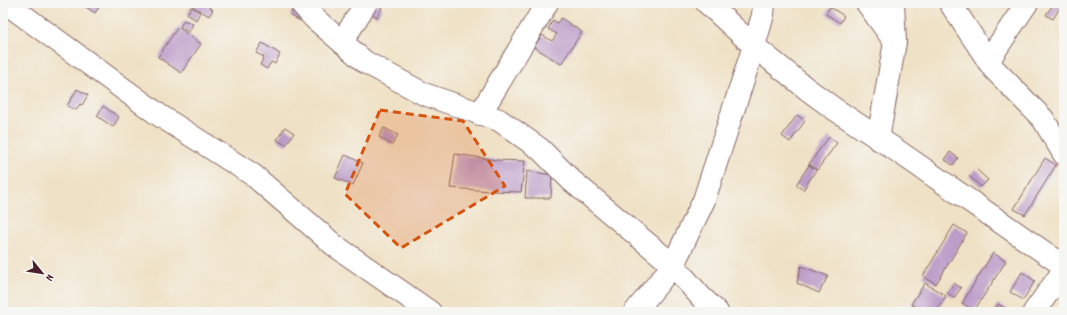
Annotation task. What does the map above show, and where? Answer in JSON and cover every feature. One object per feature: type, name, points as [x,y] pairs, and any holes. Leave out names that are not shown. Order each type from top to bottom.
[{"type":"street","points":[[6,3],[159,115],[253,175],[334,245],[430,312]]},
{"type":"street","points":[[301,3],[314,18],[365,62],[424,94],[499,120],[540,149],[572,181],[673,265],[701,297],[717,312]]},
{"type":"street","points":[[342,42],[366,3]]},
{"type":"street","points":[[480,114],[547,3]]},
{"type":"street","points":[[707,3],[754,46],[807,89],[1064,266]]},
{"type":"street","points":[[635,312],[673,265],[704,200],[754,46],[763,15],[764,3]]},
{"type":"street","points":[[867,3],[895,42]]},
{"type":"street","points":[[878,138],[895,42],[892,3]]},
{"type":"street","points":[[950,3],[993,68],[1043,119],[1064,154]]},
{"type":"street","points":[[988,61],[1027,3]]},
{"type":"street","points":[[1034,312],[1064,270]]},
{"type":"highlighted area","points":[[380,110],[463,121],[505,186],[401,248],[345,194]]},
{"type":"building","points":[[80,3],[99,3],[101,4],[95,13]]},
{"type":"building","points":[[194,3],[210,3],[208,6],[213,10],[209,16],[192,6]]},
{"type":"building","points":[[374,3],[382,8],[377,17],[369,12]]},
{"type":"building","points":[[1054,3],[1063,3],[1053,19],[1046,15]]},
{"type":"building","points":[[296,5],[307,11],[300,21],[290,15]]},
{"type":"building","points":[[191,7],[200,12],[196,20],[187,14]]},
{"type":"building","points":[[830,7],[844,16],[840,23],[826,14]]},
{"type":"building","points":[[561,18],[582,32],[561,64],[534,47],[542,35],[552,41],[557,34],[548,29],[553,20],[557,23]]},
{"type":"building","points":[[184,20],[193,24],[189,32],[180,27]]},
{"type":"building","points":[[178,27],[201,44],[181,73],[158,57]]},
{"type":"building","points":[[262,43],[280,54],[275,64],[271,62],[267,69],[260,65],[264,57],[256,53]]},
{"type":"building","points":[[77,89],[88,95],[82,105],[80,104],[76,110],[67,106]]},
{"type":"building","points":[[103,106],[119,117],[113,127],[97,116]]},
{"type":"building","points":[[797,115],[805,121],[790,142],[782,136]]},
{"type":"building","points":[[285,127],[294,133],[286,145],[277,140]]},
{"type":"building","points":[[384,128],[398,135],[392,145],[379,137]]},
{"type":"building","points":[[829,137],[837,143],[817,170],[809,164]]},
{"type":"building","points":[[950,152],[958,158],[953,165],[945,160]]},
{"type":"building","points":[[455,154],[496,160],[525,161],[521,192],[450,188]]},
{"type":"building","points":[[345,155],[363,163],[353,185],[335,178]]},
{"type":"building","points":[[1045,158],[1056,165],[1025,215],[1014,209]]},
{"type":"building","points":[[809,165],[816,170],[803,190],[796,185]]},
{"type":"building","points":[[976,169],[988,180],[981,187],[969,176]]},
{"type":"building","points":[[527,171],[552,175],[551,198],[525,198]]},
{"type":"building","points":[[954,225],[967,233],[936,284],[923,276]]},
{"type":"building","points":[[993,253],[1006,261],[974,311],[962,303]]},
{"type":"building","points":[[801,266],[828,276],[819,293],[797,283]]},
{"type":"building","points":[[1022,272],[1035,281],[1023,300],[1010,292]]},
{"type":"building","points":[[925,283],[946,296],[936,312],[924,312],[911,304]]},
{"type":"building","points":[[954,283],[961,288],[954,298],[947,293]]},
{"type":"building","points":[[998,304],[1012,312],[993,312]]}]
